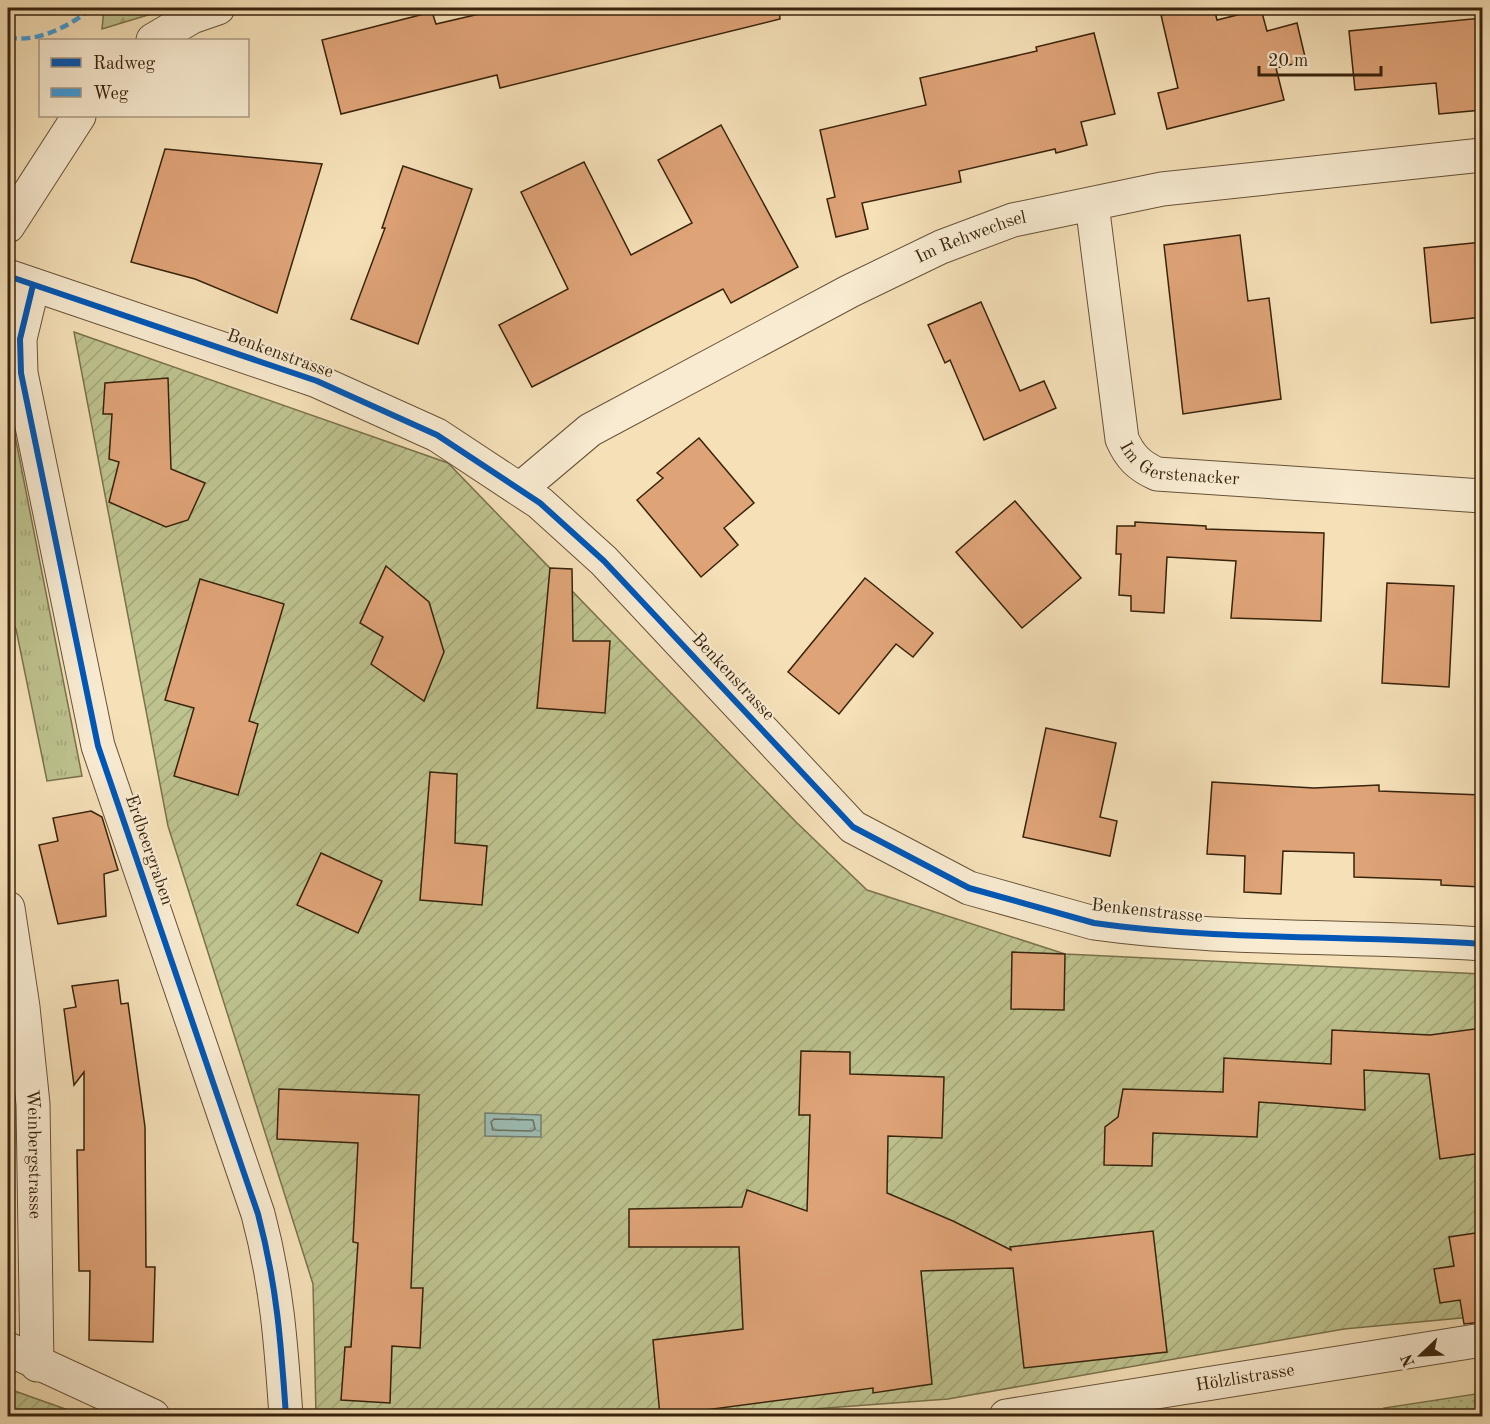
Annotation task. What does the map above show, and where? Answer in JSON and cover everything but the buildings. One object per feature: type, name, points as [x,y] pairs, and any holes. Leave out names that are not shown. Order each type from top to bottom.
[{"type":"street","points":[[155,39],[192,17],[218,8]]},
{"type":"street","points":[[8,226],[78,117]]},
{"type":"street","name":"Im Rehwechsel","points":[[520,489],[590,430],[850,291],[941,247],[1005,223],[1162,189],[1482,155]]},
{"type":"street","name":"Im Gerstenacker","points":[[1092,204],[1122,439],[1129,455],[1142,468],[1157,474],[1482,495]]},
{"type":"street","name":"Benkenstrasse","points":[[20,280],[317,381],[437,435],[520,489],[604,561],[853,827],[969,888],[1094,923],[1114,926],[1215,933],[1393,938],[1482,944]]},
{"type":"street","name":"Erdbeergraben","points":[[20,280],[21,373],[98,746],[258,1214],[272,1266],[279,1312],[286,1416]]},
{"type":"street","name":"Weinbergstrasse","points":[[8,908],[23,1007],[33,1104],[38,1365]]},
{"type":"street","name":"Hölzlistrasse","points":[[1006,1416],[1482,1340]]},
{"type":"street","points":[[8,1349],[38,1365],[153,1416]]},
{"type":"green space","points":[[104,8],[171,8],[102,29]]},
{"type":"green space","points":[[74,332],[448,463],[796,822],[867,890],[1065,954],[1482,974],[1482,1316],[1344,1329],[948,1399],[720,1416],[316,1416],[313,1284],[168,826]]},
{"type":"green space","points":[[8,400],[82,776],[47,781],[16,629],[8,618]]},
{"type":"green space","points":[[8,1151],[14,1282],[8,1288]]},
{"type":"green space","points":[[9,1389],[85,1416],[8,1416]]},
{"type":"green space","points":[[1482,1393],[1482,1416],[1387,1416],[1384,1408]]},
{"type":"water","points":[[485,1113],[541,1115],[541,1137],[485,1136]]},
{"type":"marked path","points":[[8,37],[19,39],[41,36],[74,21],[92,8]]},
{"type":"cycle path","points":[[8,276],[317,381],[437,435],[540,503],[604,561],[853,827],[969,888],[1094,923],[1142,929],[1191,933],[1482,944]]},
{"type":"cycle path","points":[[33,285],[20,339],[21,373],[98,746],[258,1214],[274,1290],[286,1416]]}]
